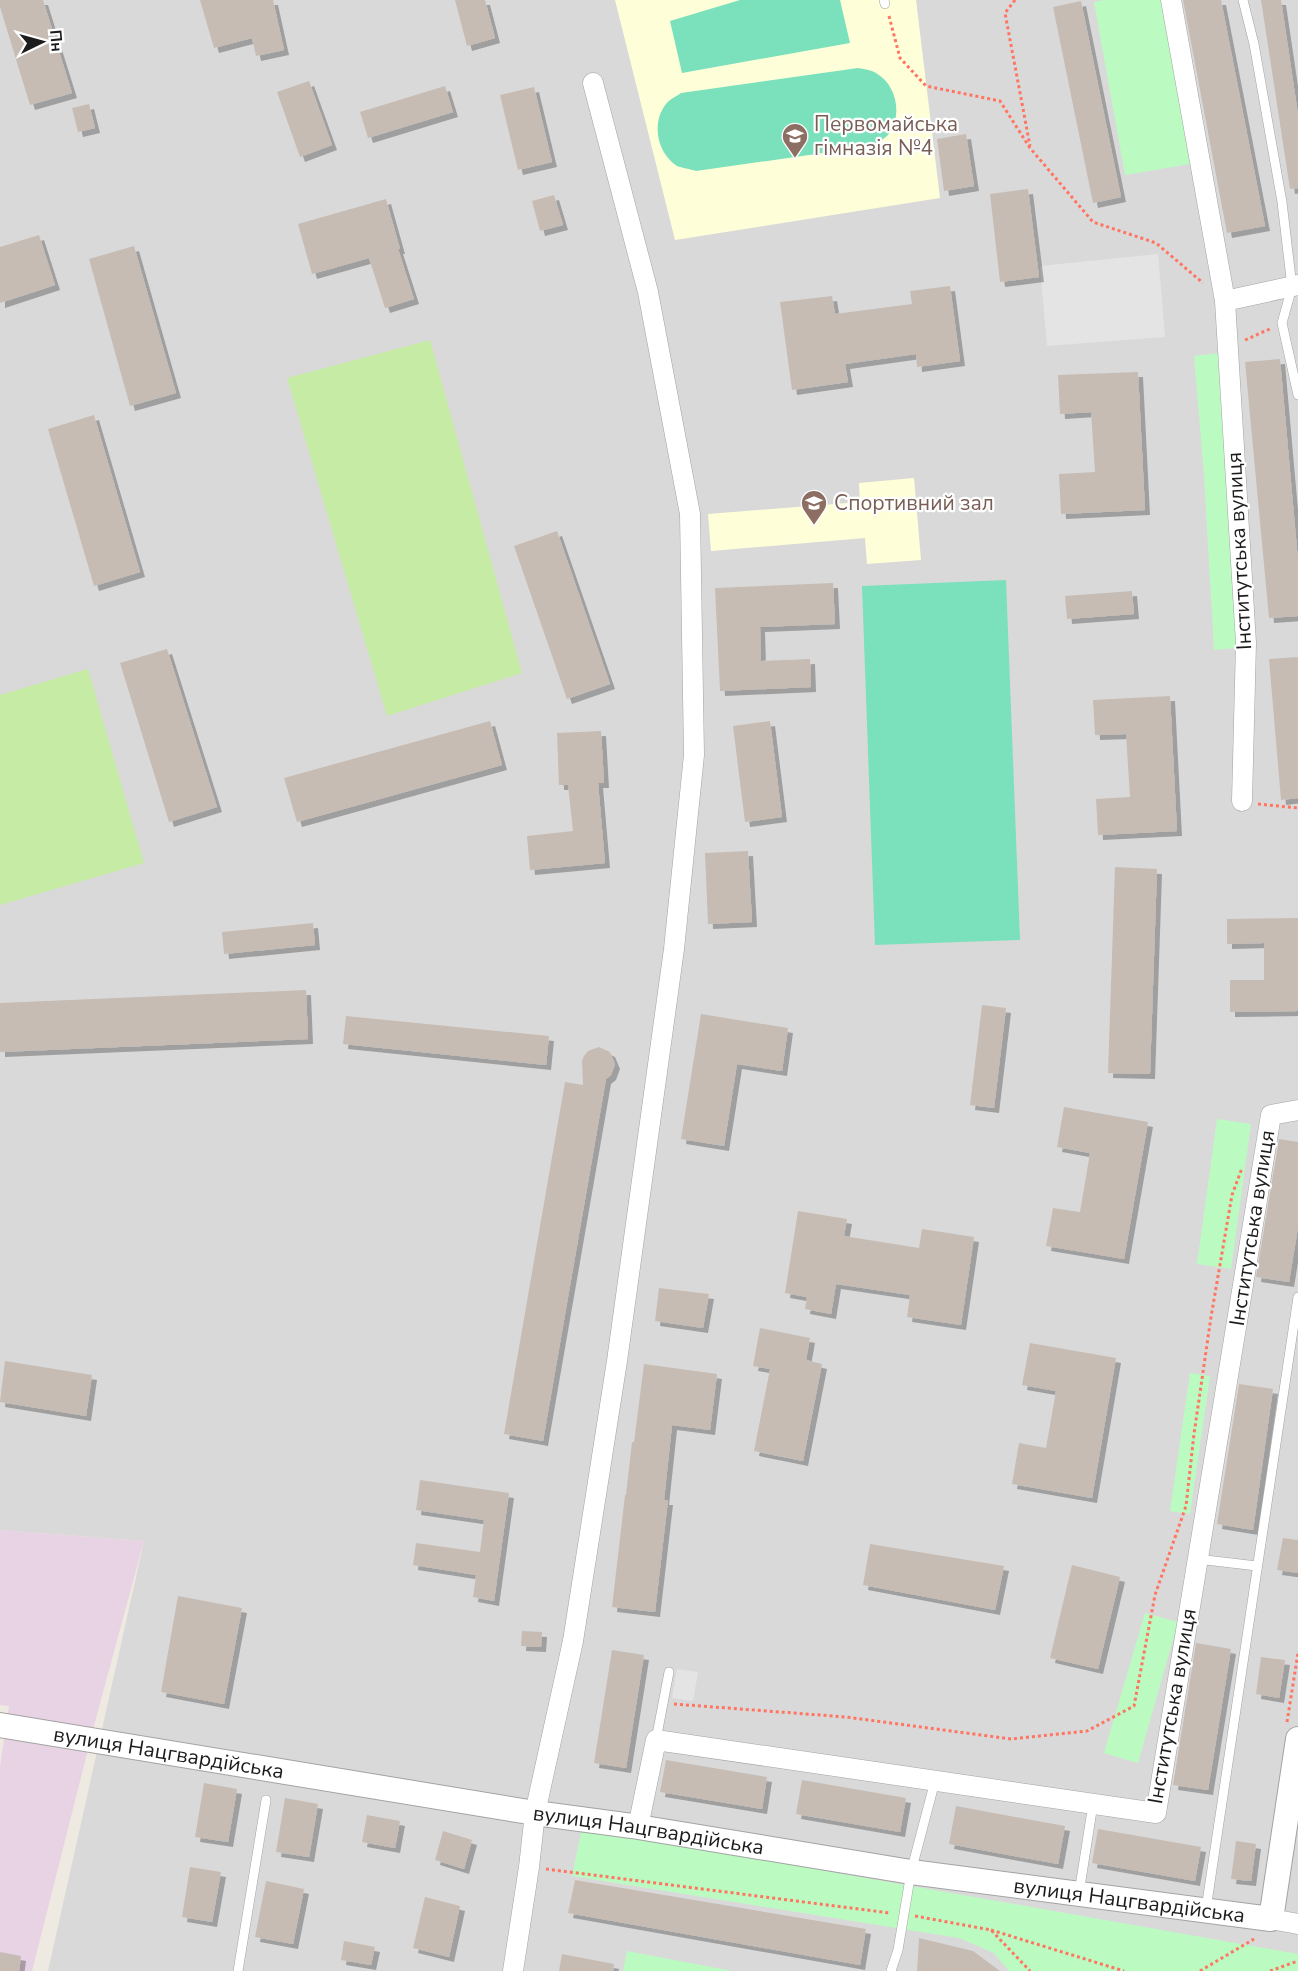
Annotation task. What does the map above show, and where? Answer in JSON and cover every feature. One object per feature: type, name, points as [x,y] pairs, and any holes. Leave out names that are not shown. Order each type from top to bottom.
[{"type":"street","name":"Інститутська вулиця","points":[[1171,0],[1225,301],[1246,643],[1242,801]]},
{"type":"street","points":[[513,1971],[535,1813],[573,1641],[617,1361],[674,948],[693,755],[690,514],[648,292],[593,83]]},
{"type":"street","points":[[1225,301],[1295,286]]},
{"type":"street","name":"Інститутська вулиця","points":[[656,1740],[1156,1813],[1270,1115],[1298,1110]]},
{"type":"street","name":"вулиця Нацгвардійська","points":[[0,1725],[911,1872],[1283,1922]]},
{"type":"street","points":[[1283,1922],[1298,1739]]},
{"type":"street","points":[[638,1827],[656,1740]]},
{"type":"lane","points":[[1243,0],[1254,44],[1295,286],[1282,323],[1298,395]]},
{"type":"lane","points":[[1206,1911],[1298,1297]]},
{"type":"lane","points":[[1197,1559],[1257,1566]]},
{"type":"lane","points":[[656,1740],[669,1672]]},
{"type":"lane","points":[[891,1971],[898,1950],[911,1872],[935,1781]]},
{"type":"lane","points":[[238,1971],[266,1800]]},
{"type":"lane","points":[[1078,1894],[1093,1804]]},
{"type":"path","points":[[1015,0],[1005,13],[1030,148]]},
{"type":"path","points":[[885,2],[900,58],[926,86],[1000,101],[1030,148],[1093,222],[1156,243],[1225,301]]},
{"type":"path","points":[[1227,347],[1282,323]]},
{"type":"path","points":[[1242,801],[1282,808],[1298,808]]},
{"type":"path","points":[[664,1703],[846,1718],[1011,1739],[1087,1731],[1134,1706],[1155,1595],[1186,1506],[1213,1306],[1232,1195],[1244,1163]]},
{"type":"path","points":[[529,1867],[904,1914],[991,1930],[1125,1971]]},
{"type":"path","points":[[1200,1971],[1283,1922]]},
{"type":"path","points":[[991,1930],[1030,1971]]},
{"type":"path","points":[[1269,1971],[1298,1961]]},
{"type":"shaded area","points":[[0,0],[1298,0],[1298,1971],[48,1971],[144,1541],[0,1530]]},
{"type":"shaded area","name":"Первомайська гімназія №4","points":[[615,0],[916,0],[940,198],[675,240]]},
{"type":"shaded area","points":[[1158,254],[1165,337],[1047,346],[1040,266]]},
{"type":"shaded area","name":"Спортивний зал","points":[[914,478],[921,560],[867,564],[865,538],[711,551],[708,514],[860,502],[859,483]]},
{"type":"shaded area","points":[[0,1530],[144,1541],[96,1718],[32,1971],[0,1971],[0,1767],[9,1706],[0,1705]]},
{"type":"shaded area","points":[[677,1669],[698,1672],[693,1701],[672,1698]]},
{"type":"green space","points":[[740,0],[840,0],[850,43],[682,73],[670,21]]},
{"type":"green space","points":[[1162,0],[1190,164],[1125,175],[1094,2]]},
{"type":"green space","points":[[858,68],[872,71],[883,78],[896,101],[893,127],[888,135],[872,146],[696,171],[677,166],[665,154],[661,146],[658,129],[661,112],[668,102],[681,93]]},
{"type":"green space","points":[[430,340],[522,673],[387,716],[287,378]]},
{"type":"green space","points":[[1220,353],[1234,568],[1236,648],[1214,650],[1204,475],[1194,356]]},
{"type":"green space","points":[[1006,580],[1020,940],[875,945],[862,586]]},
{"type":"green space","points":[[88,669],[144,863],[0,905],[0,695]]},
{"type":"green space","points":[[1217,1119],[1251,1124],[1231,1269],[1197,1264]]},
{"type":"green space","points":[[1190,1373],[1210,1376],[1190,1514],[1170,1511]]},
{"type":"green space","points":[[1145,1613],[1178,1622],[1138,1763],[1104,1753]]},
{"type":"green space","points":[[582,1828],[1298,1954],[1298,1971],[1009,1971],[994,1953],[959,1938],[572,1876]]},
{"type":"green space","points":[[627,1951],[732,1971],[623,1971]]},
{"type":"building","points":[[0,0],[43,0],[72,93],[30,105],[0,7]]},
{"type":"building","points":[[200,0],[273,0],[284,50],[256,56],[252,38],[214,48]]},
{"type":"building","points":[[455,0],[485,0],[495,38],[467,46]]},
{"type":"building","points":[[1183,0],[1221,0],[1265,226],[1227,233]]},
{"type":"building","points":[[1261,0],[1281,0],[1298,115],[1298,188],[1290,189]]},
{"type":"building","points":[[1081,1],[1121,197],[1093,203],[1053,7]]},
{"type":"building","points":[[309,81],[332,145],[300,157],[277,92]]},
{"type":"building","points":[[445,86],[453,112],[368,138],[360,112]]},
{"type":"building","points":[[534,87],[552,162],[518,170],[500,95]]},
{"type":"building","points":[[89,104],[95,128],[78,132],[72,108]]},
{"type":"building","points":[[966,134],[974,186],[944,191],[937,139]]},
{"type":"building","points":[[1028,189],[1039,277],[1000,282],[990,194]]},
{"type":"building","points":[[554,195],[563,225],[540,231],[532,201]]},
{"type":"building","points":[[386,199],[400,249],[398,249],[414,299],[385,308],[369,258],[312,274],[298,224]]},
{"type":"building","points":[[39,235],[55,285],[0,303],[0,247]]},
{"type":"building","points":[[134,246],[176,393],[130,406],[89,259]]},
{"type":"building","points":[[950,286],[960,361],[917,367],[916,354],[845,364],[848,382],[792,390],[780,302],[832,296],[835,314],[912,304],[910,291]]},
{"type":"building","points":[[1280,359],[1298,561],[1298,616],[1269,618],[1245,362]]},
{"type":"building","points":[[1138,372],[1145,510],[1061,514],[1059,474],[1095,472],[1091,412],[1060,414],[1058,375]]},
{"type":"building","points":[[94,415],[140,572],[94,586],[48,429]]},
{"type":"building","points":[[557,531],[610,684],[567,699],[514,546]]},
{"type":"building","points":[[833,583],[835,624],[760,627],[761,661],[810,659],[811,687],[720,691],[715,588]]},
{"type":"building","points":[[1132,591],[1134,614],[1067,619],[1065,596]]},
{"type":"building","points":[[167,649],[217,807],[169,822],[120,663]]},
{"type":"building","points":[[1298,657],[1298,798],[1281,800],[1269,659]]},
{"type":"building","points":[[1170,696],[1177,831],[1098,835],[1096,799],[1130,797],[1126,734],[1095,735],[1093,700]]},
{"type":"building","points":[[490,721],[502,765],[297,822],[284,778]]},
{"type":"building","points":[[770,721],[782,817],[745,822],[733,726]]},
{"type":"building","points":[[601,731],[604,783],[598,783],[605,863],[530,870],[527,836],[573,831],[568,785],[559,785],[557,733]]},
{"type":"building","points":[[748,851],[752,922],[708,924],[705,853]]},
{"type":"building","points":[[1115,867],[1157,869],[1150,1074],[1108,1073]]},
{"type":"building","points":[[1298,918],[1298,1011],[1230,1012],[1230,980],[1264,980],[1264,943],[1227,944],[1227,919]]},
{"type":"building","points":[[313,923],[315,945],[224,954],[222,932]]},
{"type":"building","points":[[306,990],[308,1039],[0,1052],[0,1003]]},
{"type":"building","points":[[982,1005],[1006,1008],[994,1108],[970,1105]]},
{"type":"building","points":[[701,1014],[788,1028],[782,1071],[737,1064],[724,1146],[681,1139]]},
{"type":"building","points":[[346,1016],[549,1036],[546,1065],[343,1044]]},
{"type":"building","points":[[599,1047],[610,1052],[615,1064],[611,1075],[606,1079],[543,1441],[504,1434],[565,1082],[583,1085],[582,1061],[584,1056],[588,1051]]},
{"type":"building","points":[[1064,1107],[1148,1122],[1124,1259],[1046,1246],[1053,1208],[1080,1212],[1090,1153],[1057,1147]]},
{"type":"building","points":[[1279,1139],[1298,1142],[1298,1227],[1289,1282],[1256,1277]]},
{"type":"building","points":[[798,1211],[847,1219],[844,1236],[919,1248],[922,1229],[974,1237],[961,1325],[907,1317],[910,1295],[836,1284],[831,1314],[805,1309],[807,1297],[785,1293]]},
{"type":"building","points":[[659,1288],[709,1294],[703,1328],[655,1321]]},
{"type":"building","points":[[760,1328],[810,1338],[806,1360],[822,1364],[803,1461],[754,1451],[770,1369],[753,1366]]},
{"type":"building","points":[[1030,1343],[1116,1358],[1092,1498],[1012,1484],[1019,1443],[1046,1448],[1056,1391],[1022,1385]]},
{"type":"building","points":[[5,1361],[92,1375],[86,1416],[0,1402]]},
{"type":"building","points":[[644,1364],[717,1374],[710,1430],[672,1425],[664,1500],[668,1500],[655,1612],[612,1607]]},
{"type":"building","points":[[1239,1384],[1273,1389],[1253,1530],[1217,1524]]},
{"type":"building","points":[[420,1480],[509,1493],[494,1601],[473,1597],[476,1575],[413,1565],[416,1543],[480,1552],[484,1520],[416,1510]]},
{"type":"building","points":[[1283,1538],[1298,1540],[1298,1573],[1277,1570]]},
{"type":"building","points":[[870,1544],[1004,1566],[995,1610],[863,1585]]},
{"type":"building","points":[[1072,1565],[1120,1577],[1098,1669],[1050,1658]]},
{"type":"building","points":[[178,1596],[242,1608],[224,1704],[161,1692]]},
{"type":"building","points":[[522,1631],[542,1632],[541,1647],[521,1646]]},
{"type":"building","points":[[1196,1643],[1231,1649],[1208,1790],[1173,1785]]},
{"type":"building","points":[[612,1650],[644,1655],[626,1768],[594,1763]]},
{"type":"building","points":[[1261,1657],[1285,1660],[1279,1698],[1256,1694]]},
{"type":"building","points":[[666,1760],[767,1777],[762,1809],[660,1792]]},
{"type":"building","points":[[802,1780],[906,1798],[900,1832],[796,1814]]},
{"type":"building","points":[[204,1783],[237,1789],[228,1842],[195,1837]]},
{"type":"building","points":[[285,1798],[318,1804],[309,1857],[276,1852]]},
{"type":"building","points":[[956,1806],[1065,1826],[1058,1864],[949,1844]]},
{"type":"building","points":[[367,1815],[400,1821],[395,1848],[362,1842]]},
{"type":"building","points":[[1098,1829],[1201,1847],[1195,1881],[1092,1863]]},
{"type":"building","points":[[443,1831],[472,1840],[464,1869],[435,1860]]},
{"type":"building","points":[[1236,1841],[1256,1844],[1251,1881],[1231,1879]]},
{"type":"building","points":[[190,1867],[221,1872],[212,1922],[182,1917]]},
{"type":"building","points":[[575,1880],[866,1929],[860,1965],[568,1913]]},
{"type":"building","points":[[266,1881],[304,1889],[293,1944],[255,1937]]},
{"type":"building","points":[[425,1897],[460,1906],[449,1957],[413,1948]]},
{"type":"building","points":[[919,1938],[973,1951],[1000,1971],[917,1971]]},
{"type":"building","points":[[344,1941],[375,1947],[371,1965],[341,1960]]},
{"type":"building","points":[[0,1952],[21,1956],[19,1971],[0,1971]]},
{"type":"building","points":[[562,1954],[614,1964],[613,1971],[559,1971]]},
{"type":"place","name":"Первомайська гімназія №4","points":[[795,159]]},
{"type":"place","name":"Спортивний зал","points":[[814,526]]}]
